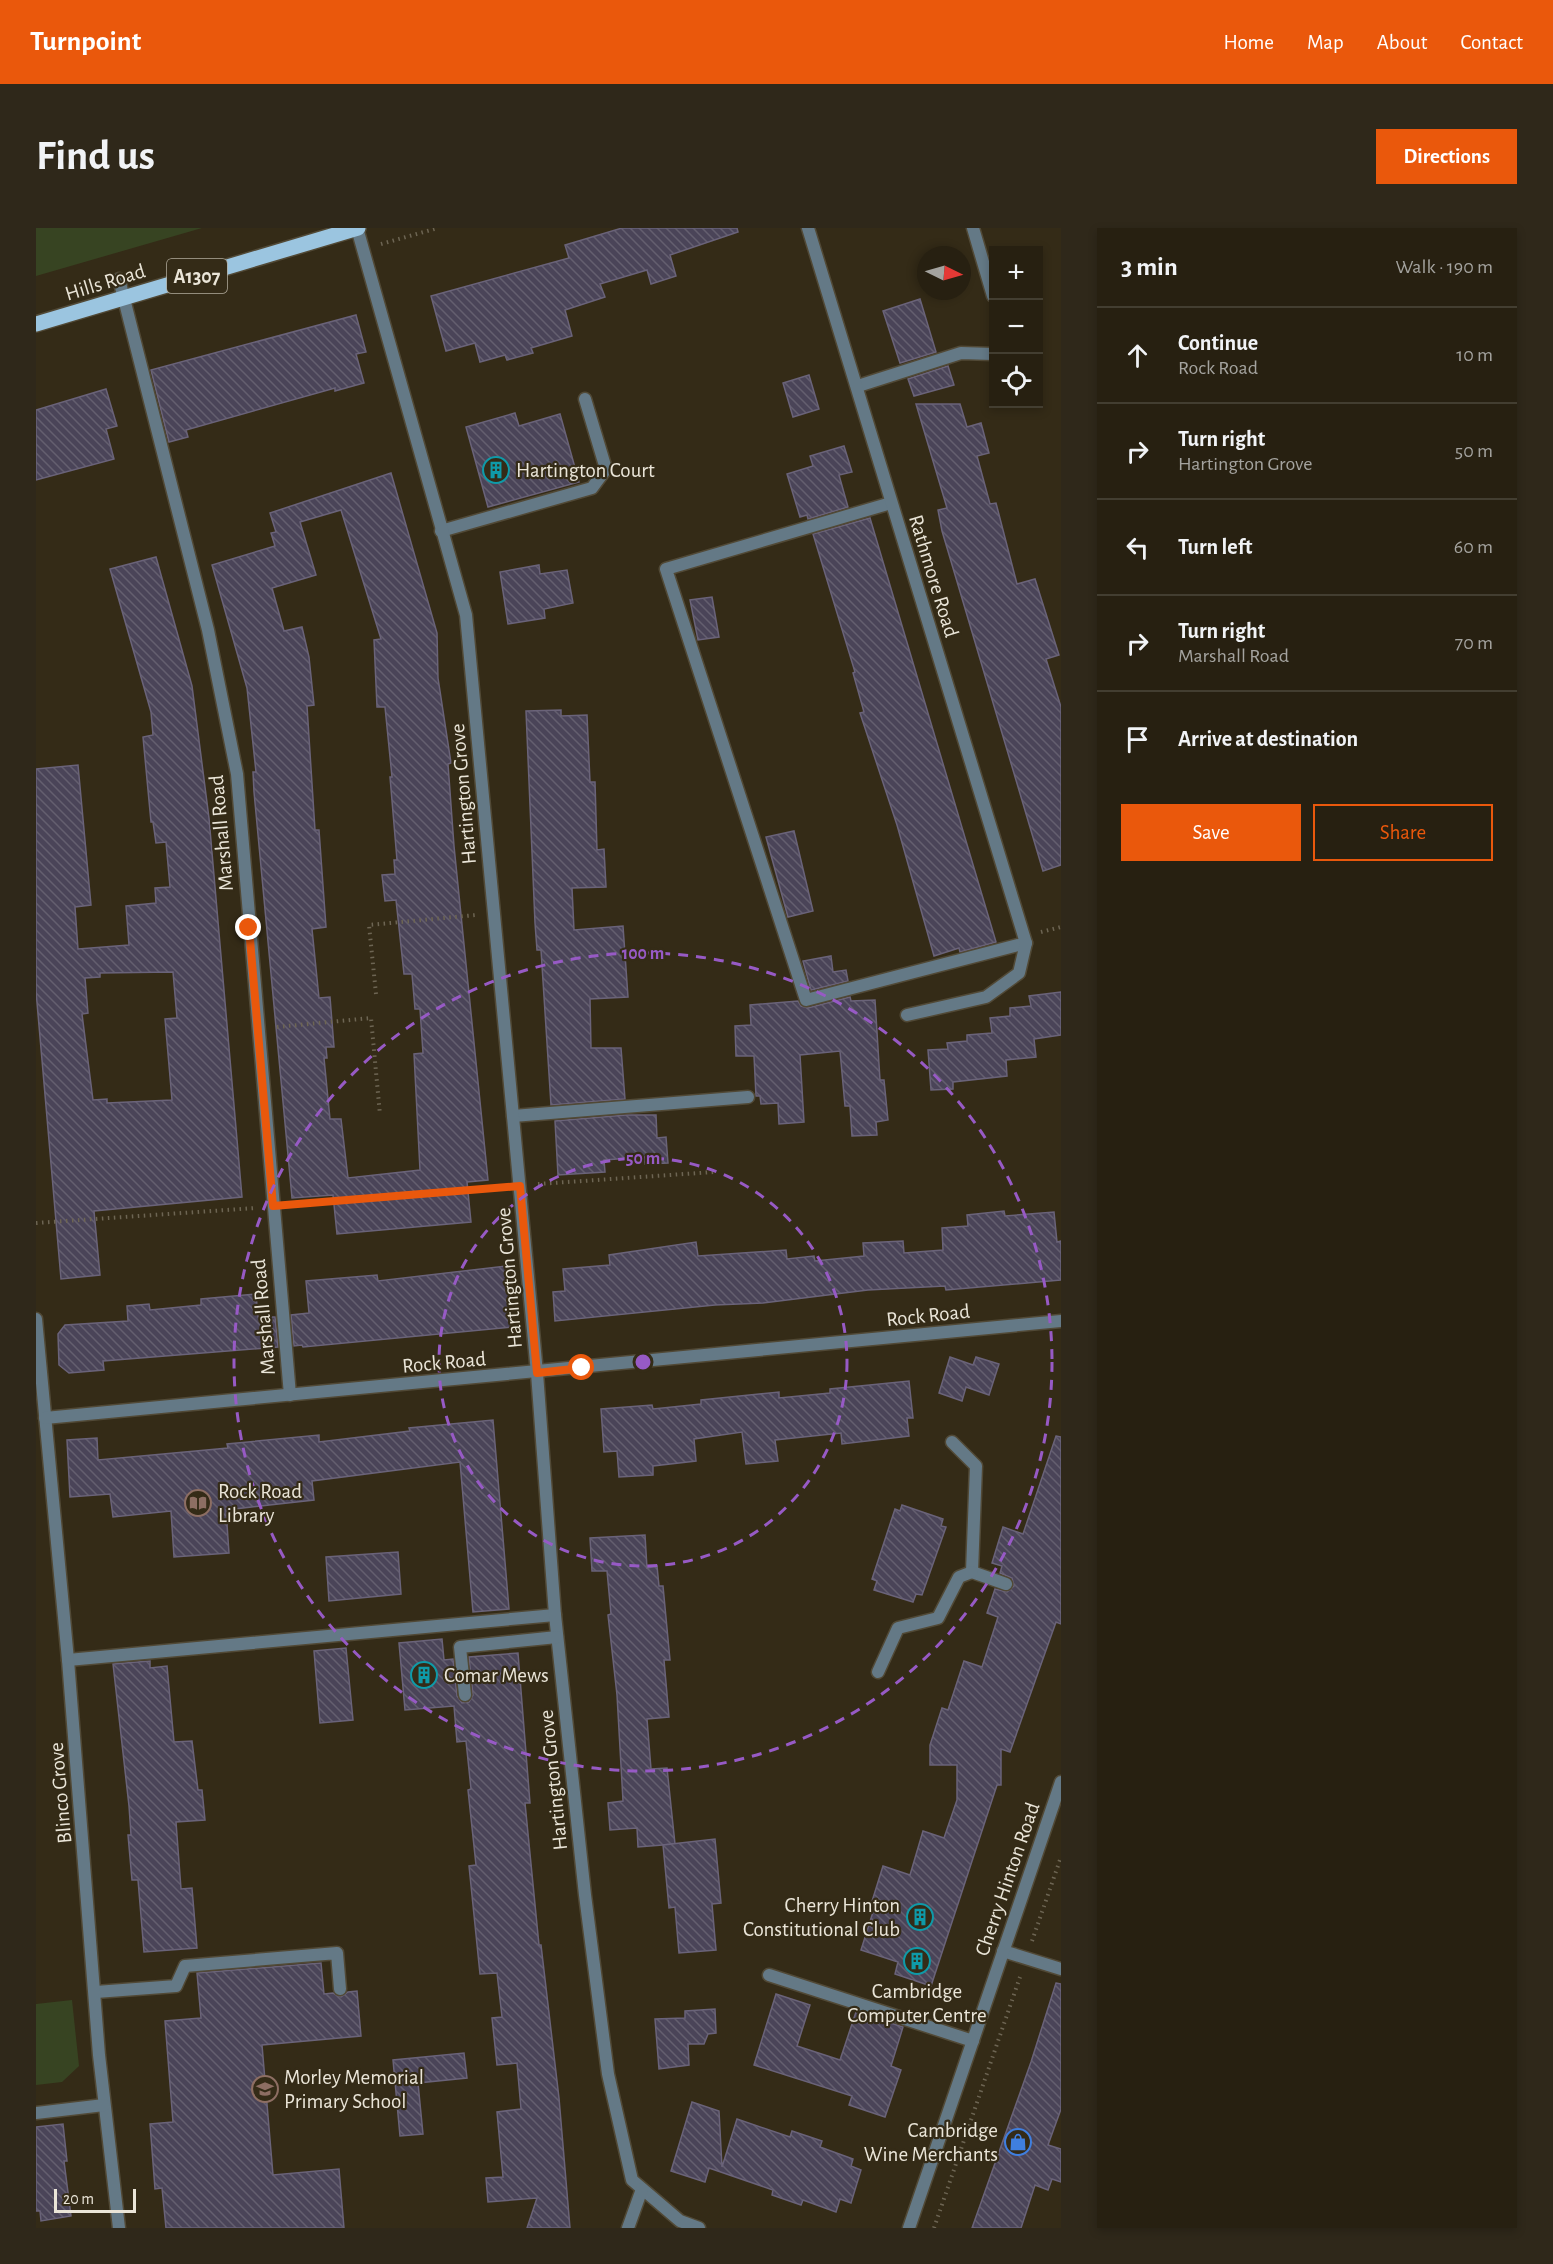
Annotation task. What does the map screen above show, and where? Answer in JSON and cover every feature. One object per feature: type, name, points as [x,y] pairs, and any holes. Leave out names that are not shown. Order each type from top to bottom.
[{"type":"main road","name":"Hills Road","points":[[36,324],[357,228]]},
{"type":"street","name":"Hartington Grove","points":[[357,228],[466,615],[537,1373],[557,1637],[585,1895],[608,2074],[632,2180],[680,2222],[699,2228]]},
{"type":"street","name":"Rathmore Road","points":[[808,228],[1026,939]]},
{"type":"street","points":[[973,228],[989,282]]},
{"type":"street","name":"Marshall Road","points":[[119,279],[208,630],[237,774],[290,1395]]},
{"type":"street","points":[[858,386],[961,353],[989,354]]},
{"type":"street","points":[[441,531],[592,488],[606,469],[585,399]]},
{"type":"street","points":[[891,503],[666,569],[806,1000],[1026,939],[1019,973],[986,997],[907,1015]]},
{"type":"street","points":[[513,1116],[748,1098]]},
{"type":"street","name":"Blinco Grove","points":[[36,1319],[68,1660],[104,2105],[119,2228]]},
{"type":"street","name":"Rock Road","points":[[45,1418],[537,1373],[1061,1321]]},
{"type":"street","points":[[952,1442],[976,1466],[972,1572]]},
{"type":"street","points":[[878,1672],[898,1628],[938,1618],[959,1577],[972,1572],[1006,1584]]},
{"type":"street","points":[[68,1660],[555,1615]]},
{"type":"street","points":[[465,1695],[460,1647],[557,1637]]},
{"type":"street","name":"Cherry Hinton Road","points":[[909,2228],[1061,1782]]},
{"type":"street","points":[[1003,1951],[1061,1969]]},
{"type":"street","points":[[96,1992],[176,1986],[185,1966],[337,1953],[340,1989]]},
{"type":"street","points":[[769,1976],[973,2041]]},
{"type":"street","points":[[36,2113],[104,2105]]},
{"type":"street","points":[[628,2228],[642,2189]]},
{"type":"path","points":[[376,994],[369,925],[494,913]]},
{"type":"path","points":[[258,1028],[371,1018],[380,1115]]},
{"type":"path","points":[[36,1223],[714,1172]]},
{"type":"path","points":[[934,2228],[1061,1857]]},
{"type":"green space","points":[[36,228],[202,228],[36,276]]},
{"type":"green space","points":[[72,2000],[79,2066],[62,2082],[36,2085],[36,2004]]},
{"type":"building","points":[[622,228],[737,228],[738,232],[670,255],[676,276],[651,284],[647,270],[600,284],[605,297],[565,310],[572,336],[531,348],[533,353],[507,360],[505,355],[480,362],[475,343],[446,351],[431,296],[569,258],[565,245]]},
{"type":"building","points":[[920,300],[936,352],[900,363],[883,311]]},
{"type":"building","points":[[356,315],[366,352],[356,354],[364,383],[335,391],[335,388],[186,430],[188,437],[169,442],[151,370]]},
{"type":"building","points":[[948,366],[954,385],[914,396],[908,379]]},
{"type":"building","points":[[809,375],[819,409],[793,417],[783,383]]},
{"type":"building","points":[[106,389],[117,426],[106,429],[114,459],[36,480],[36,410]]},
{"type":"building","points":[[916,404],[960,404],[967,427],[981,423],[989,453],[977,456],[990,504],[996,503],[1017,584],[1035,579],[1059,655],[1046,659],[1061,707],[1061,865],[1043,871],[942,531],[938,510],[947,508]]},
{"type":"building","points":[[515,413],[519,426],[560,414],[579,482],[488,507],[466,427]]},
{"type":"building","points":[[844,446],[852,472],[839,475],[848,507],[808,519],[807,515],[800,517],[787,474],[813,466],[810,456]]},
{"type":"building","points":[[391,473],[437,633],[438,678],[451,763],[448,764],[454,846],[488,1180],[467,1182],[471,1222],[337,1234],[333,1195],[292,1198],[254,792],[253,772],[256,772],[247,688],[212,565],[275,546],[271,533],[276,532],[270,513]],"holes":[[[341,510],[381,639],[374,640],[377,707],[385,707],[397,860],[394,860],[395,874],[382,875],[385,901],[396,900],[404,974],[412,974],[415,1009],[420,1009],[423,1053],[414,1054],[420,1170],[348,1178],[341,1119],[330,1119],[324,1058],[327,1058],[326,1047],[334,1047],[330,997],[319,998],[312,929],[326,927],[319,830],[315,830],[307,706],[314,705],[309,657],[302,627],[284,631],[272,588],[316,575],[300,522]]]},
{"type":"building","points":[[870,518],[996,942],[960,952],[959,948],[934,956],[897,825],[860,713],[864,712],[853,673],[855,672],[813,534]]},
{"type":"building","points":[[156,557],[192,686],[209,818],[242,1197],[94,1211],[100,1275],[61,1279],[36,991],[36,769],[78,765],[91,905],[75,907],[78,949],[129,945],[126,906],[156,903],[155,888],[170,887],[166,842],[156,843],[153,822],[151,822],[143,737],[153,735],[151,712],[110,569]],"holes":[[[173,972],[177,1018],[165,1019],[172,1100],[107,1103],[107,1099],[93,1100],[82,1014],[88,1013],[85,978],[100,977],[100,973]]]},
{"type":"building","points":[[539,565],[540,574],[567,570],[573,603],[544,609],[545,618],[508,624],[500,572]]},
{"type":"building","points":[[712,597],[719,637],[698,640],[690,600]]},
{"type":"building","points":[[561,710],[561,716],[587,715],[590,782],[595,782],[597,850],[604,849],[606,887],[572,888],[574,930],[623,926],[628,997],[590,999],[591,1048],[621,1048],[625,1099],[551,1105],[541,950],[537,950],[535,923],[526,711]]},
{"type":"building","points":[[794,831],[813,911],[788,917],[766,837]]},
{"type":"building","points":[[831,956],[833,972],[846,970],[848,981],[811,990],[803,961]]},
{"type":"building","points":[[1061,992],[1061,1035],[1034,1039],[1036,1057],[1006,1060],[1007,1076],[953,1082],[953,1089],[931,1090],[928,1050],[948,1049],[947,1043],[967,1041],[967,1035],[992,1033],[990,1018],[1010,1016],[1010,1008],[1031,1006],[1029,996]]},
{"type":"building","points":[[850,997],[851,1001],[875,1000],[880,1080],[884,1080],[888,1120],[876,1122],[877,1135],[852,1136],[850,1106],[845,1106],[840,1051],[800,1055],[804,1122],[779,1124],[778,1103],[761,1104],[760,1096],[756,1096],[754,1056],[736,1056],[735,1026],[751,1025],[750,1005],[798,1001],[801,1006],[808,1008]]},
{"type":"building","points":[[656,1115],[657,1138],[666,1137],[668,1163],[645,1164],[644,1157],[604,1160],[605,1172],[558,1175],[555,1121]]},
{"type":"building","points":[[1004,1211],[1005,1216],[1054,1212],[1057,1242],[1061,1241],[1061,1280],[946,1290],[945,1286],[868,1290],[763,1303],[715,1305],[555,1321],[553,1292],[565,1291],[563,1269],[610,1265],[609,1255],[696,1242],[698,1256],[786,1250],[787,1259],[814,1256],[815,1261],[864,1256],[863,1243],[903,1241],[904,1253],[943,1250],[942,1228],[968,1226],[967,1215]]},
{"type":"building","points":[[506,1266],[512,1327],[294,1346],[291,1315],[309,1313],[306,1281],[377,1275],[378,1281]]},
{"type":"building","points":[[256,1294],[258,1317],[275,1317],[278,1347],[103,1361],[104,1370],[69,1373],[59,1365],[58,1334],[65,1325],[128,1321],[127,1306],[149,1304],[150,1310],[201,1305],[201,1299]]},
{"type":"building","points":[[950,1357],[973,1365],[976,1357],[999,1364],[989,1395],[966,1387],[962,1401],[939,1393]]},
{"type":"building","points":[[909,1381],[913,1418],[907,1418],[909,1436],[842,1444],[841,1433],[775,1440],[778,1461],[746,1464],[742,1432],[694,1439],[696,1461],[653,1466],[653,1475],[619,1477],[617,1451],[604,1452],[601,1409],[652,1405],[653,1409],[701,1404],[701,1400],[779,1392],[779,1398],[830,1393],[830,1389]]},
{"type":"building","points":[[493,1420],[509,1609],[473,1612],[460,1462],[312,1481],[314,1500],[226,1510],[229,1553],[174,1557],[171,1511],[113,1517],[110,1494],[70,1497],[67,1440],[97,1438],[98,1460],[228,1448],[227,1444],[319,1435],[319,1442],[410,1431],[409,1428]]},
{"type":"building","points":[[1056,1436],[1061,1437],[1061,1624],[1056,1622],[1010,1752],[1001,1749],[1001,1785],[997,1785],[931,1986],[895,1974],[898,1962],[861,1950],[873,1912],[869,1911],[883,1866],[910,1875],[923,1831],[944,1838],[957,1800],[957,1765],[930,1765],[930,1745],[942,1708],[948,1710],[964,1661],[982,1667],[998,1617],[987,1613],[995,1589],[1007,1592],[1014,1586],[1012,1578],[1000,1573],[1002,1566],[992,1563],[1003,1527],[1023,1534]]},
{"type":"building","points":[[902,1505],[943,1519],[941,1526],[946,1527],[922,1595],[916,1594],[913,1602],[874,1590],[877,1581],[872,1579],[895,1509],[900,1511]]},
{"type":"building","points":[[645,1535],[647,1568],[657,1566],[659,1586],[663,1586],[670,1660],[664,1660],[669,1717],[647,1719],[651,1769],[667,1768],[675,1844],[638,1847],[637,1828],[610,1830],[608,1803],[623,1801],[617,1695],[608,1615],[611,1614],[607,1571],[592,1571],[590,1538]]},
{"type":"building","points":[[398,1552],[401,1594],[329,1601],[326,1557]]},
{"type":"building","points":[[442,1639],[444,1660],[453,1659],[457,1696],[462,1703],[469,1702],[473,1695],[469,1657],[518,1653],[530,1803],[525,1803],[539,1945],[541,1945],[559,2098],[570,2228],[527,2228],[537,2198],[488,2202],[486,2178],[503,2177],[497,2112],[521,2109],[517,2063],[497,2065],[492,2018],[502,2017],[497,1973],[480,1974],[469,1866],[476,1865],[468,1790],[471,1789],[466,1741],[457,1742],[454,1706],[405,1710],[399,1643]]},
{"type":"building","points":[[346,1648],[353,1720],[320,1723],[314,1651]]},
{"type":"building","points":[[150,1661],[150,1668],[167,1666],[174,1742],[192,1741],[198,1790],[202,1790],[205,1820],[176,1822],[181,1889],[192,1888],[197,1948],[144,1952],[138,1880],[132,1880],[128,1835],[131,1835],[129,1806],[113,1664]]},
{"type":"building","points":[[715,1839],[721,1903],[712,1904],[716,1950],[679,1953],[675,1907],[669,1908],[663,1845]]},
{"type":"building","points":[[321,1963],[324,1994],[333,1993],[341,1997],[348,1992],[357,1991],[361,2036],[262,2045],[273,2175],[339,2169],[344,2228],[166,2228],[162,2188],[155,2189],[150,2124],[173,2122],[165,2021],[201,2018],[197,1973]]},
{"type":"building","points":[[1056,1983],[1061,1984],[1061,2109],[1048,2145],[1061,2149],[1061,2182],[1052,2179],[1048,2190],[1035,2185],[1021,2228],[972,2228],[1031,2062]]},
{"type":"building","points":[[776,1994],[810,2005],[797,2046],[840,2060],[856,2012],[903,2027],[891,2066],[901,2070],[885,2117],[849,2105],[852,2096],[754,2065]]},
{"type":"building","points":[[715,2009],[716,2033],[708,2034],[704,2044],[688,2044],[689,2065],[659,2069],[655,2019],[685,2018],[685,2011]]},
{"type":"building","points":[[464,2053],[467,2078],[418,2083],[423,2134],[400,2136],[393,2060]]},
{"type":"building","points":[[692,2102],[719,2111],[722,2167],[737,2119],[790,2137],[792,2131],[822,2141],[820,2147],[853,2159],[851,2166],[861,2170],[851,2203],[840,2199],[836,2212],[803,2200],[801,2205],[772,2195],[773,2190],[709,2168],[705,2182],[671,2171]]},
{"type":"building","points":[[63,2124],[67,2161],[64,2161],[71,2216],[41,2221],[40,2211],[36,2211],[36,2127]]},
{"type":"place","name":"Hartington Court","points":[[496,470]]},
{"type":"place","name":"Rock Road Library","points":[[198,1503]]},
{"type":"place","name":"Comar Mews","points":[[424,1675]]},
{"type":"place","name":"Cherry Hinton Constitutional Club","points":[[920,1917]]},
{"type":"place","name":"Cambridge Computer Centre","points":[[917,1961]]},
{"type":"place","name":"Morley Memorial Primary School","points":[[265,2089]]},
{"type":"place","name":"Cambridge Wine Merchants","points":[[1018,2142]]},
{"type":"route","points":[[249,928],[273,1206],[520,1186],[537,1373],[582,1368]]}]
